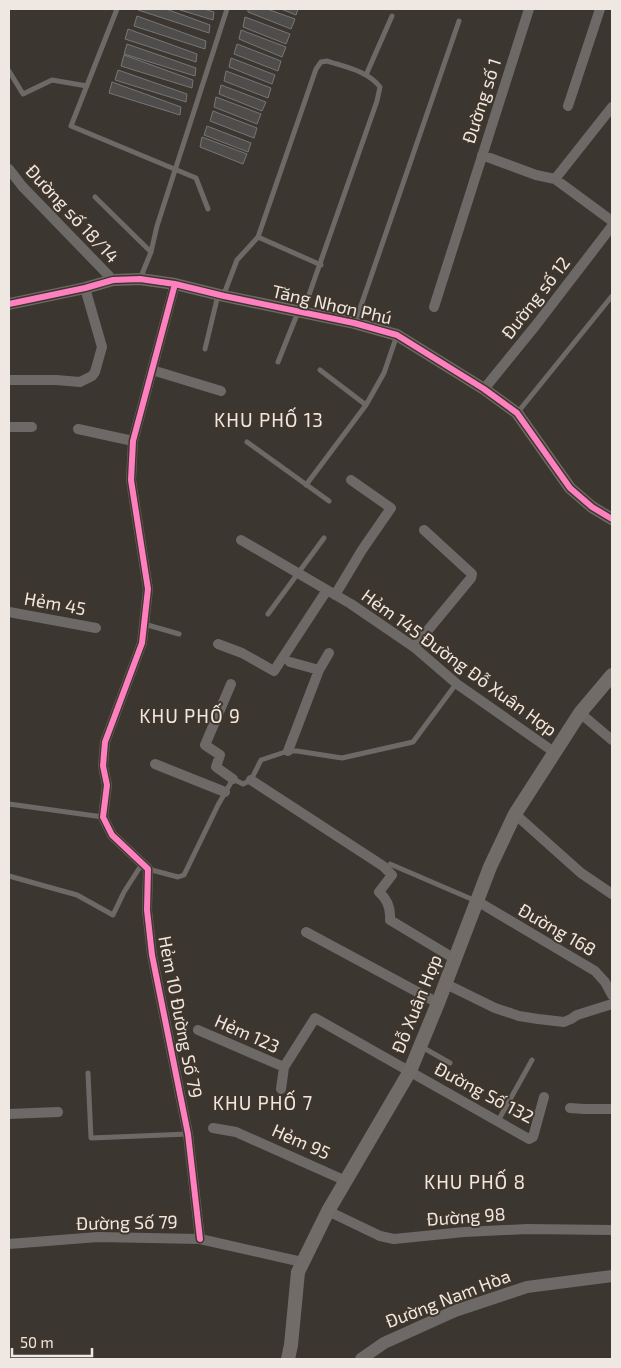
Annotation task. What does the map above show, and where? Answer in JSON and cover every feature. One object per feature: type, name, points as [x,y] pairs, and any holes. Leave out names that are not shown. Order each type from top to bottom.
[{"type":"main road","name":"Đỗ Xuân Hợp","points":[[288,1359],[292,1345],[298,1272],[302,1262],[328,1211],[410,1072],[446,984],[490,867],[515,814],[580,712],[612,675]]},
{"type":"street","name":"Đường số 1","points":[[434,307],[529,9]]},
{"type":"street","points":[[568,106],[600,9]]},
{"type":"street","points":[[555,179],[612,106]]},
{"type":"street","points":[[482,155],[536,176],[555,179],[612,221]]},
{"type":"street","name":"Đường số 18/14","points":[[9,169],[22,186],[113,280]]},
{"type":"street","name":"Đường số 12","points":[[484,389],[612,226]]},
{"type":"street","name":"Tăng Nhơn Phú","points":[[9,304],[113,280],[140,278],[175,284],[397,335],[484,389],[518,413],[570,488],[592,507],[612,519]]},
{"type":"street","points":[[145,866],[112,836],[103,817],[107,785],[103,766],[105,742],[142,643],[148,589],[130,480],[133,441],[175,284]]},
{"type":"street","points":[[9,380],[80,382],[89,378],[95,372],[102,347],[85,288]]},
{"type":"street","points":[[152,370],[221,391]]},
{"type":"street","points":[[9,427],[32,427]]},
{"type":"street","points":[[78,428],[133,441]]},
{"type":"street","points":[[218,644],[274,671],[391,508],[352,480]]},
{"type":"street","points":[[414,647],[471,578],[472,574],[424,530]]},
{"type":"street","name":"Hẻm 145 Đường Đỗ Xuân Hợp","points":[[241,540],[331,592],[414,647],[457,684],[554,752]]},
{"type":"street","name":"Hẻm 45","points":[[9,612],[96,628]]},
{"type":"street","points":[[288,751],[320,670],[329,653]]},
{"type":"street","points":[[290,662],[320,670]]},
{"type":"street","points":[[231,684],[205,745],[220,755],[216,767],[233,780]]},
{"type":"street","points":[[580,712],[612,740]]},
{"type":"street","points":[[155,764],[225,792]]},
{"type":"street","points":[[251,780],[383,866],[392,875],[379,892],[388,903],[390,920],[455,959]]},
{"type":"street","points":[[515,814],[581,873],[612,894]]},
{"type":"street","name":"Hẻm 10 Đường Số 79","points":[[145,866],[152,955],[188,1134],[200,1238]]},
{"type":"street","name":"Đường 168","points":[[477,901],[595,971],[606,982],[612,995]]},
{"type":"street","points":[[306,932],[438,1004]]},
{"type":"street","points":[[446,984],[495,1008],[519,1016],[538,1019],[564,1022],[577,1015],[612,1004]]},
{"type":"street","name":"Hẻm 123","points":[[281,1089],[284,1067],[315,1018],[410,1072]]},
{"type":"street","name":"Hẻm 123","points":[[198,1030],[284,1067]]},
{"type":"street","name":"Đường Số 132","points":[[410,1072],[529,1139],[533,1137],[544,1097]]},
{"type":"street","points":[[570,1108],[612,1109]]},
{"type":"street","points":[[9,1114],[58,1112]]},
{"type":"street","name":"Hẻm 95","points":[[213,1128],[236,1132],[346,1181]]},
{"type":"street","name":"Đường 98","points":[[328,1211],[380,1236],[394,1239],[464,1232],[526,1229],[612,1230]]},
{"type":"street","name":"Đường Số 79","points":[[9,1244],[98,1237],[200,1238],[302,1262]]},
{"type":"street","name":"Đường Nam Hòa","points":[[361,1359],[384,1343],[455,1311],[527,1287],[612,1276]]},
{"type":"lane","points":[[117,9],[71,126],[176,168],[196,178],[208,209]]},
{"type":"lane","points":[[140,278],[151,252],[227,9]]},
{"type":"lane","points":[[366,75],[392,16]]},
{"type":"lane","points":[[354,324],[459,21]]},
{"type":"lane","points":[[205,349],[221,296],[237,260],[258,237],[316,69],[321,62],[327,61],[366,75],[375,80],[380,87],[377,101],[321,265],[278,362]]},
{"type":"lane","points":[[9,71],[22,94],[52,80],[87,86]]},
{"type":"lane","points":[[95,197],[151,252]]},
{"type":"lane","points":[[258,237],[321,265]]},
{"type":"lane","points":[[518,413],[612,296]]},
{"type":"lane","points":[[306,485],[366,405],[384,373],[397,335]]},
{"type":"lane","points":[[320,370],[366,405]]},
{"type":"lane","points":[[247,442],[329,501]]},
{"type":"lane","points":[[268,614],[324,538]]},
{"type":"lane","points":[[144,624],[179,634]]},
{"type":"lane","points":[[9,876],[77,895],[113,915],[124,892],[145,866],[178,878],[184,875],[225,792],[233,780],[243,784],[251,780],[261,760],[288,751],[342,758],[413,742],[457,684]]},
{"type":"lane","points":[[9,804],[103,817]]},
{"type":"lane","points":[[390,864],[477,901]]},
{"type":"lane","points":[[421,1046],[450,1063]]},
{"type":"lane","points":[[498,1121],[532,1060]]},
{"type":"lane","points":[[88,1073],[91,1138],[188,1134]]},
{"type":"building","points":[[166,9],[210,25],[209,33],[138,10]]},
{"type":"building","points":[[177,9],[204,9],[214,12],[213,20]]},
{"type":"building","points":[[248,9],[267,9],[295,19],[291,29],[248,12]]},
{"type":"building","points":[[281,9],[298,9],[296,15]]},
{"type":"building","points":[[137,16],[206,41],[205,49],[134,26]]},
{"type":"building","points":[[245,17],[290,34],[286,44],[243,27]]},
{"type":"building","points":[[128,29],[197,54],[196,62],[125,39]]},
{"type":"building","points":[[241,30],[286,47],[282,57],[239,39]]},
{"type":"building","points":[[127,44],[196,68],[195,76],[124,54]]},
{"type":"building","points":[[237,44],[281,61],[278,71],[234,54]]},
{"type":"building","points":[[124,55],[193,80],[192,88],[121,66]]},
{"type":"building","points":[[231,58],[275,75],[272,84],[229,67]]},
{"type":"building","points":[[118,70],[187,94],[186,102],[115,80]]},
{"type":"building","points":[[226,71],[271,88],[268,98],[224,81]]},
{"type":"building","points":[[112,82],[181,107],[180,115],[109,93]]},
{"type":"building","points":[[221,85],[266,102],[262,111],[219,94]]},
{"type":"building","points":[[216,97],[261,114],[257,124],[214,107]]},
{"type":"building","points":[[213,111],[257,128],[254,138],[210,121]]},
{"type":"building","points":[[207,126],[251,143],[248,152],[204,135]]},
{"type":"building","points":[[202,137],[247,154],[243,164],[200,147]]},
{"type":"cycle path","points":[[9,304],[113,280],[140,279],[175,284],[354,323],[397,335],[484,389],[517,413],[570,488],[592,507],[612,519]]},
{"type":"cycle path","points":[[175,284],[133,441],[131,480],[148,589],[142,643],[105,742],[103,766],[107,785],[103,817],[112,835],[148,869],[147,910],[152,955],[188,1134],[200,1239]]},
{"type":"district","name":"KHU PHỐ 13","points":[[269,420]]},
{"type":"district","name":"KHU PHỐ 9","points":[[190,716]]},
{"type":"district","name":"KHU PHỐ 7","points":[[263,1103]]},
{"type":"district","name":"KHU PHỐ 8","points":[[475,1182]]}]
